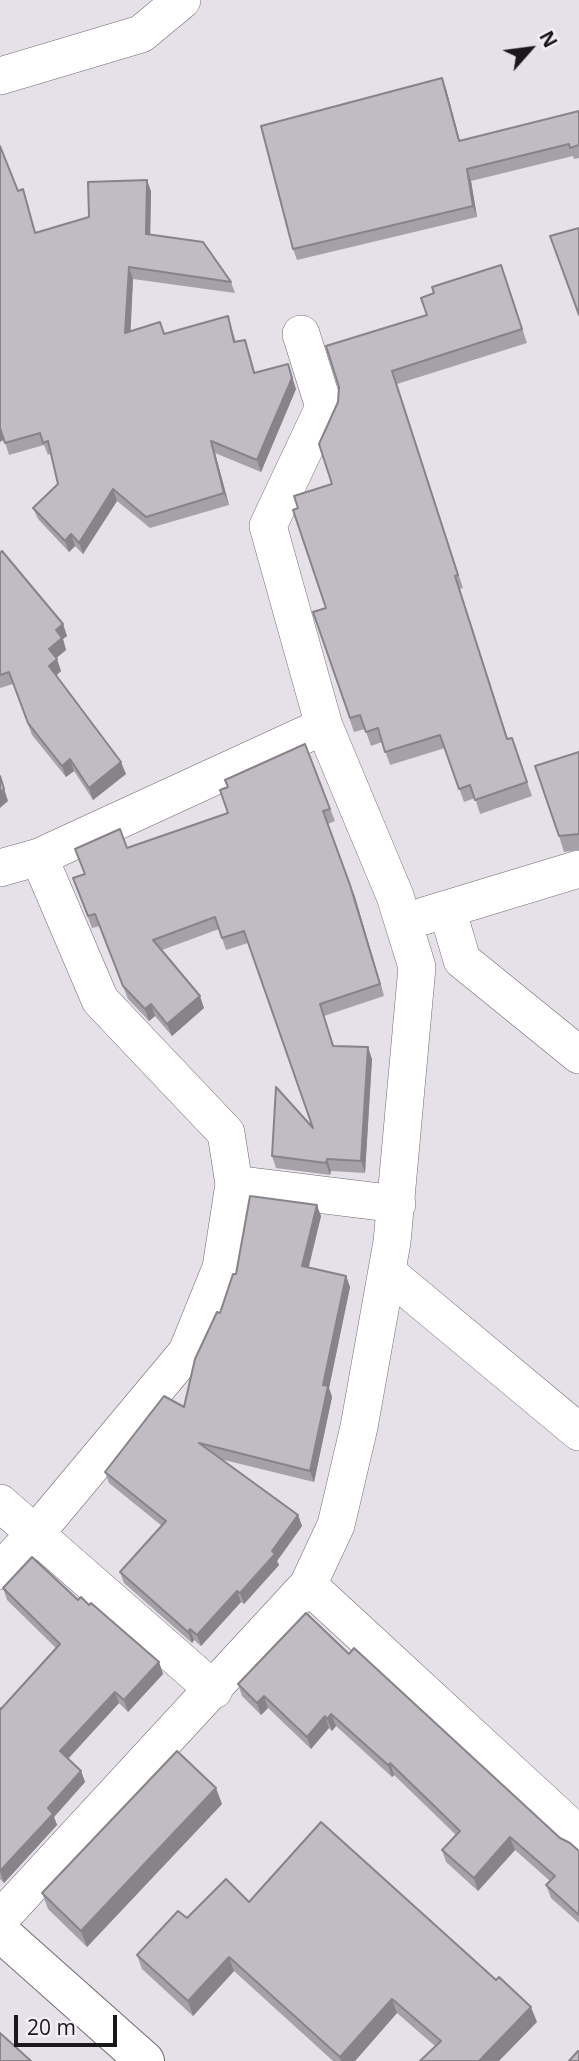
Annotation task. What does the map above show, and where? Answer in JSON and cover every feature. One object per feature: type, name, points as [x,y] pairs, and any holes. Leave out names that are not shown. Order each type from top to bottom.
[{"type":"street","points":[[0,76],[141,34],[182,0]]},
{"type":"street","points":[[0,1919],[308,1585],[336,1525],[359,1427],[388,1273],[397,1204],[417,967],[403,922],[324,726],[268,526],[324,407],[301,334]]},
{"type":"street","points":[[0,868],[39,857],[324,726]]},
{"type":"street","points":[[0,1571],[35,1534],[187,1352],[221,1268],[234,1184],[226,1133],[100,1000],[39,857]]},
{"type":"street","points":[[403,922],[579,869]]},
{"type":"street","points":[[447,909],[462,960],[579,1055]]},
{"type":"street","points":[[234,1184],[397,1204]]},
{"type":"street","points":[[388,1273],[579,1432]]},
{"type":"street","points":[[0,1503],[214,1690]]},
{"type":"street","points":[[308,1585],[579,1836]]},
{"type":"street","points":[[0,1932],[145,2061]]},
{"type":"building","points":[[442,78],[459,141],[579,111],[579,145],[570,148],[569,144],[467,169],[473,206],[293,249],[261,126]]},
{"type":"building","points":[[0,146],[18,191],[23,189],[35,233],[89,217],[88,182],[147,180],[146,234],[203,242],[231,282],[129,267],[125,333],[160,322],[164,334],[228,316],[234,342],[245,340],[254,373],[288,364],[292,378],[257,460],[211,441],[224,493],[146,517],[113,489],[79,543],[71,534],[65,541],[33,508],[58,484],[48,441],[43,443],[40,433],[5,443],[0,428]]},
{"type":"building","points":[[579,228],[579,315],[550,236]]},
{"type":"building","points":[[501,265],[522,329],[392,371],[458,575],[455,576],[507,739],[512,738],[527,782],[475,800],[470,785],[459,789],[440,735],[385,752],[378,728],[366,732],[360,715],[350,718],[313,612],[326,608],[293,510],[298,508],[294,496],[332,484],[319,444],[338,402],[339,387],[326,346],[427,315],[421,298],[434,293],[432,287]]},
{"type":"building","points":[[2,551],[63,624],[56,630],[62,638],[49,649],[57,659],[49,666],[121,762],[89,788],[70,759],[62,766],[28,723],[9,672],[0,675]]},
{"type":"building","points":[[305,744],[330,809],[323,811],[350,885],[380,984],[320,1004],[333,1046],[368,1047],[361,1161],[327,1159],[326,1163],[272,1156],[276,1087],[313,1128],[244,931],[222,938],[215,917],[153,940],[200,996],[167,1024],[151,1004],[145,1009],[123,986],[95,914],[88,916],[73,878],[85,874],[75,849],[120,829],[127,848],[228,813],[220,790],[228,787],[225,780]]},
{"type":"building","points":[[579,752],[579,834],[559,836],[535,766]]},
{"type":"building","points":[[0,776],[4,789],[0,792]]},
{"type":"building","points":[[250,1196],[317,1205],[302,1266],[346,1276],[323,1385],[328,1386],[310,1471],[199,1443],[298,1515],[272,1551],[275,1554],[197,1635],[190,1629],[188,1632],[120,1572],[166,1521],[105,1472],[164,1396],[184,1407],[195,1359],[217,1312],[220,1313],[233,1274],[236,1274]]},
{"type":"building","points":[[32,1557],[78,1600],[81,1597],[89,1605],[91,1603],[159,1662],[124,1700],[115,1692],[60,1751],[81,1771],[48,1808],[53,1814],[0,1871],[0,1708],[60,1644],[3,1588]]},
{"type":"building","points":[[306,1613],[349,1654],[354,1648],[560,1838],[579,1851],[579,1915],[546,1885],[555,1876],[510,1837],[474,1878],[442,1850],[460,1831],[390,1763],[388,1765],[331,1714],[327,1719],[325,1716],[307,1737],[264,1696],[257,1703],[238,1684]]},
{"type":"building","points":[[177,1751],[216,1788],[81,1931],[42,1893]]},
{"type":"building","points":[[321,1822],[496,1980],[499,1977],[531,2007],[479,2061],[420,2061],[441,2041],[392,1999],[340,2057],[229,1957],[188,2001],[137,1955],[178,1911],[187,1918],[226,1879],[249,1902]]},
{"type":"building","points":[[0,2033],[31,2061],[0,2061]]},
{"type":"building","points":[[578,2051],[579,2061],[569,2061]]}]
